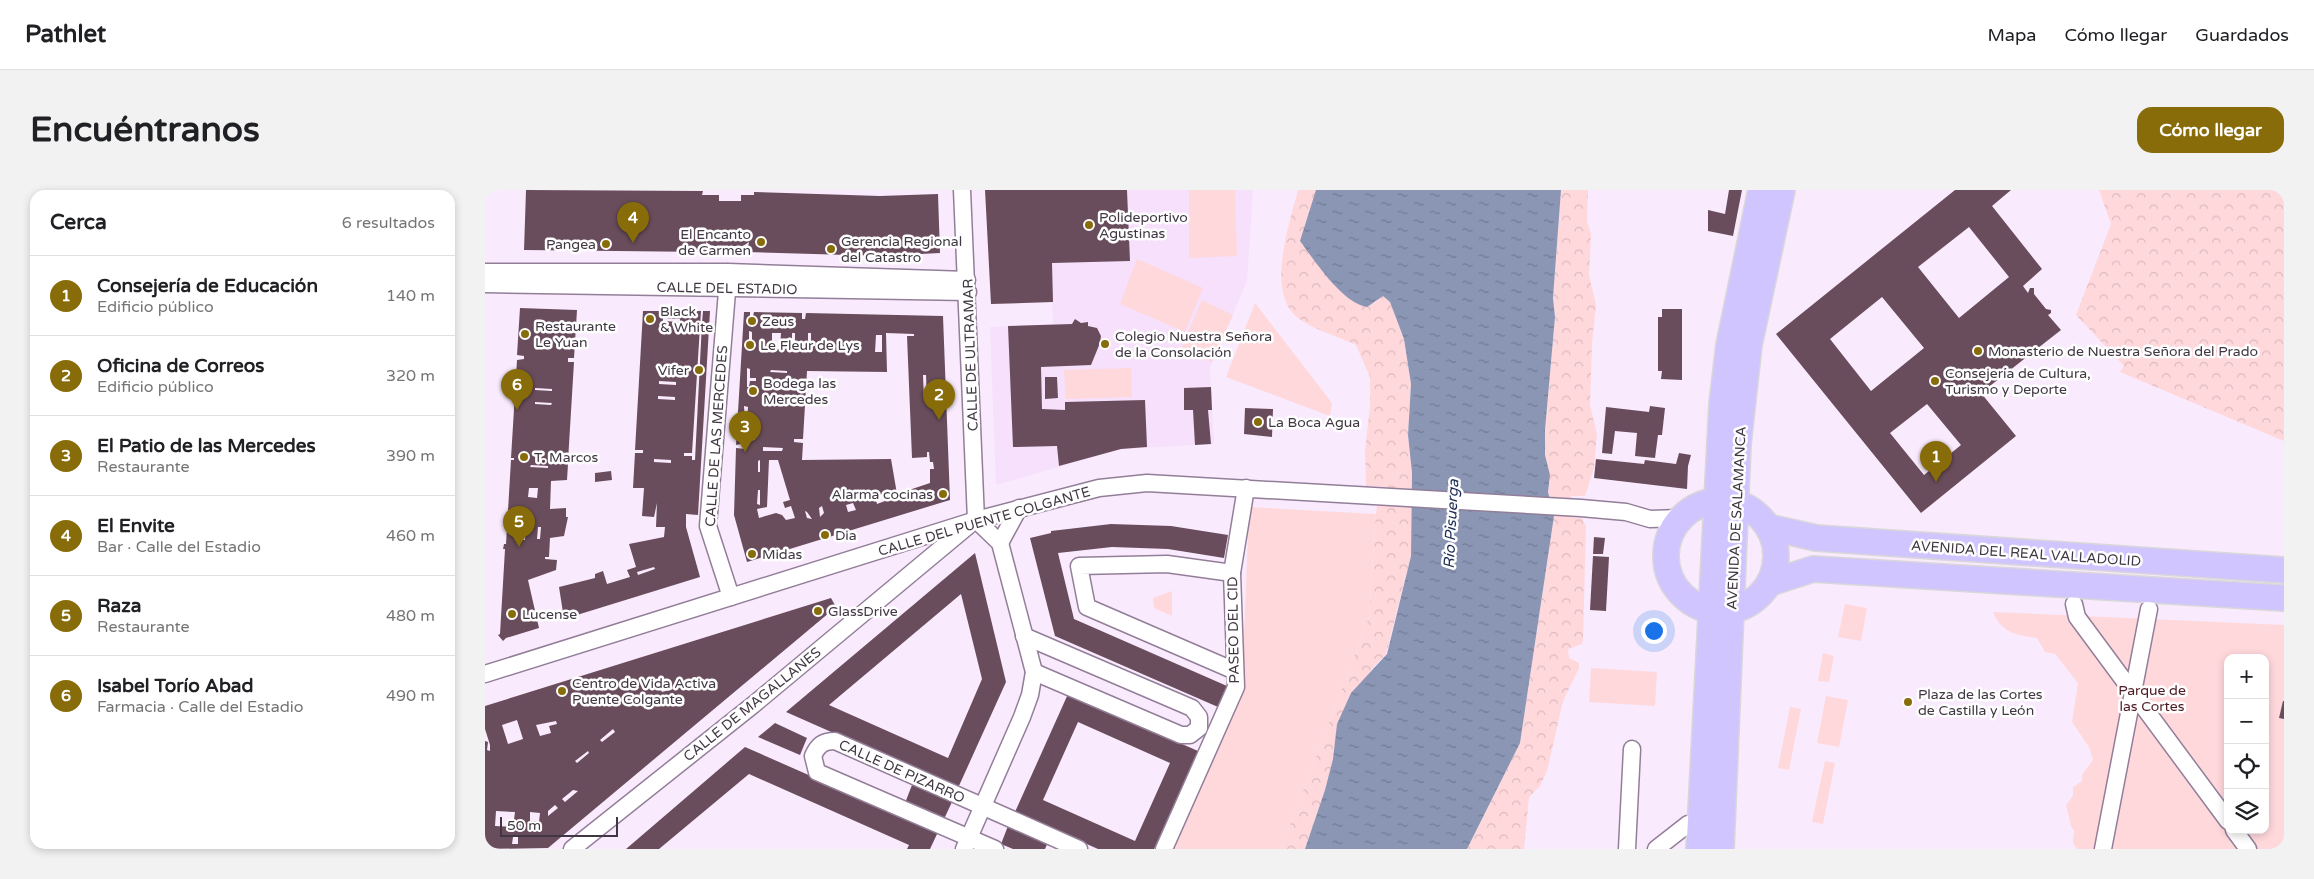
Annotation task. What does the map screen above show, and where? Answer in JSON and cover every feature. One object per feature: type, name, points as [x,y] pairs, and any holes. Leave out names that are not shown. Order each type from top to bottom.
[{"type":"highway","name":"AVENIDA DE SALAMANCA","points":[[1699,849],[1695,819],[1721,610],[1725,501],[1722,404],[1729,345],[1761,190]]},
{"type":"highway","name":"AVENIDA DE SALAMANCA","points":[[1725,501],[1738,444],[1749,345],[1782,190]]},
{"type":"highway","points":[[1721,610],[1696,605],[1684,597],[1668,573],[1666,558],[1667,544],[1672,530],[1680,518],[1696,507],[1725,501],[1748,507],[1769,527],[1776,552],[1776,566],[1741,641],[1737,681],[1727,689]]},
{"type":"highway","name":"AVENIDA DEL REAL VALLADOLID","points":[[1769,527],[1816,538],[2284,570]]},
{"type":"highway","name":"AVENIDA DEL REAL VALLADOLID","points":[[1721,610],[1813,569],[2284,598]]},
{"type":"highway","name":"AVENIDA DE SALAMANCA","points":[[1721,610],[1727,689],[1721,849]]},
{"type":"street","name":"CALLE DE ULTRAMAR","points":[[963,190],[976,520]]},
{"type":"street","name":"CALLE DEL ESTADIO","points":[[485,272],[968,286]]},
{"type":"street","name":"CALLE DEL ESTADIO","points":[[485,284],[728,280]]},
{"type":"street","name":"CALLE DE LAS MERCEDES","points":[[728,280],[708,526],[731,597]]},
{"type":"street","name":"CALLE DEL PUENTE COLGANTE","points":[[485,674],[976,520],[1099,488],[1147,483],[1246,488],[1581,508],[1626,512],[1651,519],[1680,518]]},
{"type":"street","name":"PASEO DEL CID","points":[[1164,849],[1236,687],[1232,573],[1246,488]]},
{"type":"street","points":[[1000,543],[1019,508]]},
{"type":"street","points":[[966,843],[1022,717],[1030,695],[1034,672],[1000,543],[976,520]]},
{"type":"street","name":"CALLE DE MAGALLANES","points":[[572,849],[753,705],[976,520]]},
{"type":"street","points":[[917,539],[928,546],[931,558]]},
{"type":"street","points":[[1232,573],[1167,564],[1079,566],[1087,607],[1235,671]]},
{"type":"street","points":[[2074,604],[2077,617],[2224,817]]},
{"type":"street","points":[[2103,849],[2149,609]]},
{"type":"street","points":[[1024,636],[1192,708],[1199,717],[1199,728],[1191,735],[1181,735],[1034,672]]},
{"type":"street","name":"CALLE DE PIZARRO","points":[[995,849],[966,843],[817,772],[813,756],[817,747],[827,741],[835,741],[1079,849]]},
{"type":"street","points":[[1627,849],[1632,749]]},
{"type":"street","points":[[1656,849],[1695,819]]},
{"type":"street","points":[[2237,834],[2248,849]]},
{"type":"shaded area","name":"Colegio Nuestra Señora de la Consolación","points":[[1048,190],[1253,190],[1247,281],[1210,368],[1214,444],[1121,449],[996,485],[990,327],[1053,324]]},
{"type":"green space","points":[[1189,190],[1235,190],[1237,256],[1189,258]]},
{"type":"green space","points":[[1298,190],[1316,190],[1314,198],[1375,303],[1383,295],[1390,302],[1404,339],[1411,384],[1408,435],[1412,473],[1411,556],[1386,654],[1371,670],[1333,759],[1325,790],[1305,849],[1281,849],[1369,617],[1377,506],[1386,505],[1387,487],[1366,486],[1365,451],[1370,406],[1370,377],[1356,345],[1304,322],[1291,311],[1285,298],[1281,268],[1283,251]]},
{"type":"green space","points":[[1561,190],[1588,190],[1587,221],[1591,234],[1589,276],[1596,304],[1592,344],[1590,405],[1597,434],[1594,468],[1585,496],[1571,496],[1571,517],[1582,518],[1586,526],[1583,640],[1582,644],[1568,649],[1569,658],[1579,663],[1579,668],[1563,701],[1547,771],[1540,786],[1529,797],[1524,849],[1467,849],[1520,743],[1554,516],[1548,492],[1550,475],[1545,455],[1545,430],[1555,317],[1553,298]]},
{"type":"green space","points":[[2099,190],[2284,190],[2284,441],[2120,372],[2124,366],[2076,315],[2111,224]]},
{"type":"green space","points":[[1137,259],[1203,288],[1185,332],[1120,304]]},
{"type":"green space","points":[[1202,300],[1233,315],[1212,362],[1181,349]]},
{"type":"green space","points":[[1255,303],[1332,403],[1330,416],[1226,377]]},
{"type":"green space","points":[[1131,368],[1132,397],[1066,399],[1064,370]]},
{"type":"green space","points":[[1249,507],[1376,514],[1369,617],[1281,849],[1174,849],[1242,688]]},
{"type":"green space","points":[[1172,591],[1172,616],[1154,608],[1153,598]]},
{"type":"green space","points":[[1845,604],[1867,608],[1861,641],[1838,637]]},
{"type":"green space","name":"Parque de las Cortes","points":[[1993,612],[2284,625],[2284,849],[2077,849],[2073,843],[2074,831],[2066,805],[2073,796],[2073,787],[2082,781],[2082,775],[2093,760],[2089,747],[2072,722],[2078,683],[2055,654],[2045,652],[2037,638],[2010,632],[2000,624]]},
{"type":"green space","points":[[1823,653],[1834,656],[1829,682],[1818,681]]},
{"type":"green space","points":[[1591,668],[1657,672],[1655,706],[1589,702]]},
{"type":"green space","points":[[1826,696],[1848,700],[1839,747],[1817,743]]},
{"type":"green space","points":[[1790,707],[1801,709],[1789,770],[1778,768]]},
{"type":"green space","points":[[1825,761],[1835,763],[1823,824],[1812,822]]},
{"type":"water","name":"Río Pisuerga","points":[[1316,190],[1561,190],[1553,298],[1555,317],[1545,430],[1545,455],[1550,475],[1548,492],[1554,516],[1520,743],[1467,849],[1305,849],[1325,790],[1333,759],[1337,724],[1351,693],[1387,654],[1411,556],[1412,473],[1408,435],[1411,384],[1404,339],[1390,302],[1383,296],[1367,307],[1357,304],[1329,280],[1300,241]]},
{"type":"building","points":[[526,190],[703,191],[702,195],[719,195],[719,201],[741,201],[741,195],[754,195],[754,192],[880,196],[938,194],[940,253],[882,256],[747,252],[749,242],[743,246],[712,246],[706,242],[707,252],[524,250]]},
{"type":"building","points":[[985,190],[1127,190],[1130,261],[1052,263],[1053,302],[991,304]]},
{"type":"building","points":[[1729,190],[1742,190],[1733,236],[1708,231],[1708,210],[1725,214]]},
{"type":"building","name":"Monasterio de Nuestra Señora del Prado","points":[[1955,190],[2011,190],[1992,206],[2042,269],[2023,286],[2028,293],[2030,288],[2034,288],[2034,294],[2046,309],[2051,310],[2051,313],[2048,315],[2061,330],[1981,393],[2016,436],[1921,513],[1776,334]],"holes":[[[1969,227],[2009,277],[1959,318],[1918,267]],[[1882,297],[1924,348],[1871,391],[1830,339]],[[1927,404],[1961,445],[1924,475],[1890,433]]]},
{"type":"building","points":[[520,308],[577,310],[574,358],[568,358],[568,362],[574,362],[568,461],[565,461],[568,464],[567,480],[551,481],[550,509],[566,508],[566,517],[568,517],[564,536],[550,538],[549,557],[545,557],[545,559],[557,560],[556,570],[528,580],[539,628],[506,638],[503,641],[498,635],[500,634],[505,549],[503,549],[504,544],[506,544],[511,460],[514,460],[514,458],[511,458],[517,360],[524,359],[524,356],[517,355]],"holes":[[[535,388],[552,389],[552,391],[535,390]],[[535,402],[552,403],[551,405],[535,404]],[[531,465],[548,466],[548,468],[530,467]],[[529,488],[538,488],[537,498],[528,497]],[[524,526],[526,526],[525,540],[523,540]],[[538,527],[541,527],[540,539],[537,539]]]},
{"type":"building","points":[[1662,309],[1682,309],[1682,380],[1661,379],[1662,371],[1658,371],[1658,317],[1662,317]]},
{"type":"building","points":[[643,311],[701,311],[692,453],[684,453],[684,456],[692,456],[692,460],[695,460],[703,311],[710,311],[698,515],[686,514],[686,527],[700,577],[564,619],[559,587],[595,578],[595,574],[603,571],[607,584],[630,577],[627,570],[636,567],[629,544],[664,537],[665,527],[656,527],[657,503],[654,517],[642,516],[644,488],[633,488],[635,453],[643,453],[643,450],[635,450]],"holes":[[[663,318],[680,319],[680,322],[663,321]],[[659,381],[676,382],[676,385],[659,384]],[[658,396],[675,397],[675,400],[658,399]],[[654,459],[671,460],[671,463],[654,462]],[[654,567],[655,569],[638,575],[637,572]]]},
{"type":"building","points":[[744,312],[750,312],[750,316],[753,316],[754,312],[802,313],[802,319],[805,319],[806,313],[943,316],[950,500],[747,562],[734,515],[736,448],[746,449],[746,443],[736,445]],"holes":[[[749,331],[752,332],[752,347],[749,348]],[[772,333],[781,333],[780,349],[772,349]],[[792,333],[795,333],[795,349],[792,350]],[[808,333],[811,333],[811,350],[808,350]],[[886,333],[914,334],[914,336],[907,336],[912,458],[927,457],[927,452],[929,452],[930,462],[933,462],[934,469],[930,469],[930,483],[897,494],[891,459],[802,460],[803,443],[794,442],[794,439],[803,439],[807,371],[887,372]],[[876,335],[882,335],[882,352],[875,352]],[[747,368],[750,369],[750,378],[756,378],[756,381],[750,381],[749,387],[747,387]],[[771,370],[787,371],[787,373],[770,372]],[[923,375],[926,375],[927,400],[924,400]],[[769,385],[786,387],[786,389],[769,388]],[[744,406],[748,407],[747,424],[745,425]],[[744,436],[755,436],[755,440],[743,439]],[[763,447],[783,448],[782,451],[763,451]],[[760,460],[760,472],[758,472],[758,461]],[[769,460],[778,460],[790,500],[783,502],[785,508],[791,506],[795,518],[786,520],[782,515],[776,513],[759,518],[757,509],[767,507]],[[758,490],[760,490],[760,505],[757,504]],[[883,494],[885,501],[877,504],[875,497]],[[853,503],[856,510],[848,512],[846,505]],[[822,506],[824,513],[820,517],[819,508]],[[805,511],[807,512],[812,519],[807,518]]]},
{"type":"building","points":[[1075,319],[1081,323],[1088,322],[1088,326],[1097,328],[1101,336],[1100,343],[1091,365],[1041,367],[1042,409],[1065,410],[1065,402],[1145,400],[1147,447],[1121,449],[1059,466],[1057,446],[1013,447],[1008,326],[1072,324]]},
{"type":"building","points":[[1045,377],[1057,377],[1058,398],[1045,399]]},
{"type":"building","points":[[1211,387],[1212,410],[1208,410],[1211,444],[1195,445],[1193,410],[1184,410],[1184,388]]},
{"type":"building","points":[[1650,406],[1665,408],[1662,435],[1658,435],[1655,458],[1635,456],[1637,433],[1615,431],[1612,454],[1602,453],[1606,407],[1649,412]]},
{"type":"building","name":"La Boca Agua","points":[[1245,408],[1273,409],[1272,437],[1244,434]]},
{"type":"building","points":[[1679,453],[1691,455],[1688,466],[1687,489],[1594,478],[1596,459],[1644,464],[1645,460],[1676,464]]},
{"type":"building","points":[[611,471],[612,480],[595,482],[595,473]]},
{"type":"building","points":[[1111,524],[1171,526],[1228,535],[1224,558],[1168,549],[1112,547],[1058,553],[1074,619],[1227,686],[1218,707],[1055,636],[1030,538],[1051,533],[1051,531]]},
{"type":"building","points":[[1594,537],[1605,538],[1603,554],[1593,554]]},
{"type":"building","points":[[975,553],[1006,682],[958,788],[786,712]],"holes":[[[961,594],[982,679],[948,758],[829,705]]]},
{"type":"building","points":[[1593,556],[1609,557],[1606,611],[1590,610]]},
{"type":"building","points":[[831,598],[836,607],[548,848],[485,849],[485,741],[488,742],[487,750],[490,751],[490,745],[485,729],[485,706]],"holes":[[[672,687],[673,689],[662,692],[661,690]],[[517,720],[523,739],[508,744],[502,725]],[[556,721],[557,724],[549,726],[551,733],[540,736],[536,725]],[[613,729],[615,732],[602,742],[600,740]],[[588,751],[589,753],[577,763],[575,761]],[[573,790],[578,791],[565,802],[562,799]],[[555,805],[558,808],[548,816],[548,811]],[[496,811],[515,812],[513,827],[495,826]],[[530,812],[540,813],[539,822],[530,821]],[[513,837],[518,837],[518,844],[512,844]]]},
{"type":"building","points":[[1068,694],[1198,751],[1154,849],[1098,849],[1015,812]],"holes":[[[1078,722],[1170,763],[1135,841],[1043,800]]]},
{"type":"building","points":[[2284,701],[2284,719],[2279,718]]},
{"type":"building","points":[[775,723],[807,738],[800,755],[758,737]]},
{"type":"building","points":[[745,747],[938,832],[930,849],[907,849],[909,845],[749,774],[659,849],[626,849]]},
{"type":"building","points":[[912,785],[952,802],[944,819],[905,803]]},
{"type":"building","points":[[1008,826],[1048,842],[1045,849],[1013,849],[1001,844]]},
{"type":"place","name":"Polideportivo Agustinas","points":[[1089,225]]},
{"type":"place","name":"El Encanto de Carmen","points":[[761,242]]},
{"type":"place","name":"El Envite","points":[[633,243]]},
{"type":"place","name":"Pangea","points":[[606,244]]},
{"type":"place","name":"Gerencia Regional del Catastro","points":[[831,249]]},
{"type":"place","name":"Black & White","points":[[650,319]]},
{"type":"place","name":"Zeus","points":[[752,321]]},
{"type":"place","name":"Restaurante Le Yuan","points":[[525,334]]},
{"type":"place","name":"Colegio Nuestra Señora de la Consolación","points":[[1105,344]]},
{"type":"place","name":"Le Fleur de Lys","points":[[750,345]]},
{"type":"place","name":"Monasterio de Nuestra Señora del Prado","points":[[1978,351]]},
{"type":"place","name":"Vifer","points":[[699,370]]},
{"type":"place","name":"Consejería de Cultura, Turismo y Deporte","points":[[1935,381]]},
{"type":"place","name":"Bodega las Mercedes","points":[[753,391]]},
{"type":"place","name":"Isabel Torío Abad","points":[[517,410]]},
{"type":"place","name":"Oficina de Correos","points":[[939,420]]},
{"type":"place","name":"La Boca Agua","points":[[1258,422]]},
{"type":"place","name":"El Patio de las Mercedes","points":[[745,452]]},
{"type":"place","name":"T. Marcos","points":[[524,457]]},
{"type":"place","name":"Consejería de Educación","points":[[1936,482]]},
{"type":"place","name":"Alarma cocinas","points":[[943,494]]},
{"type":"place","name":"Dia","points":[[825,535]]},
{"type":"place","name":"Raza","points":[[519,547]]},
{"type":"place","name":"Midas","points":[[752,554]]},
{"type":"place","name":"GlassDrive","points":[[818,611]]},
{"type":"place","name":"Lucense","points":[[512,614]]},
{"type":"place","name":"Centro de Vida Activa Puente Colgante","points":[[562,691]]},
{"type":"place","name":"Plaza de las Cortes de Castilla y León","points":[[1908,702]]}]
